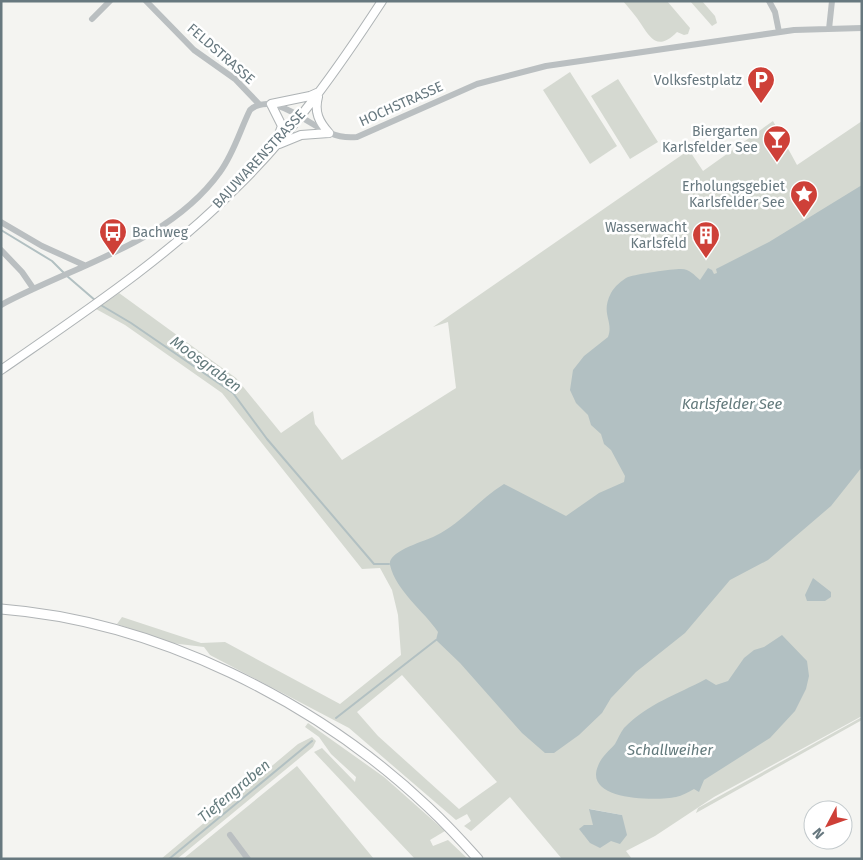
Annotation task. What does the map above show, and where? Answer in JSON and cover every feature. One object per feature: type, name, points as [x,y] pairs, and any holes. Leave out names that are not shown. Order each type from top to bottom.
[{"type":"highway","points":[[1,609],[63,619],[117,631],[175,650],[247,681],[329,728],[370,758],[428,806],[478,859]]},
{"type":"main road","name":"BAJUWARENSTRASSE","points":[[1,370],[176,242],[238,187],[301,117],[341,64],[382,1]]},
{"type":"main road","points":[[271,150],[282,126],[271,104],[310,96],[319,92]]},
{"type":"main road","points":[[319,92],[315,106],[318,117],[329,133]]},
{"type":"main road","points":[[271,150],[279,144],[301,135],[329,133]]},
{"type":"street","points":[[92,19],[110,1]]},
{"type":"street","name":"FELDSTRASSE","points":[[146,1],[194,50],[235,79],[259,104]]},
{"type":"street","points":[[769,1],[776,12],[779,32]]},
{"type":"street","points":[[829,29],[832,1]]},
{"type":"street","name":"HOCHSTRASSE","points":[[259,104],[271,104],[301,117],[329,133],[346,138],[366,134],[477,84],[546,66],[779,32],[862,28]]},
{"type":"street","points":[[1,305],[160,227],[192,204],[222,170],[250,110],[259,104]]},
{"type":"street","points":[[1,222],[34,242],[84,265]]},
{"type":"street","points":[[1,250],[22,272],[33,288]]},
{"type":"street","points":[[230,835],[248,859]]},
{"type":"shaded area","points":[[623,1],[667,1],[690,28],[688,34],[684,35],[677,32],[671,38],[661,42],[652,39]]},
{"type":"shaded area","points":[[690,1],[702,1],[715,16],[717,23],[712,26]]},
{"type":"shaded area","points":[[570,72],[617,146],[590,164],[543,90]]},
{"type":"shaded area","points":[[618,79],[658,142],[630,159],[591,96]]},
{"type":"shaded area","points":[[773,121],[797,165],[862,121],[862,716],[714,797],[655,836],[626,851],[632,859],[562,859],[510,797],[471,831],[464,826],[471,821],[467,814],[456,820],[349,728],[210,655],[204,647],[171,643],[117,624],[122,617],[201,643],[225,642],[340,704],[401,655],[398,615],[392,590],[380,568],[362,569],[222,393],[125,325],[96,309],[119,293],[236,378],[281,433],[313,411],[315,424],[342,460],[456,388],[448,322],[433,327],[689,150],[703,171]],"holes":[[[402,675],[497,782],[459,809],[378,736],[357,712]],[[590,809],[622,815],[584,836],[584,825],[594,826]]]},
{"type":"shaded area","points":[[862,717],[862,720],[696,813],[698,808]]},
{"type":"shaded area","points":[[308,723],[384,777],[445,831],[430,840],[433,846],[448,840],[468,859],[415,859],[314,752],[322,748],[355,782],[356,777],[331,754],[319,737],[305,727]]},
{"type":"shaded area","points":[[312,737],[316,741],[313,747],[177,859],[161,859],[298,744]]},
{"type":"shaded area","points":[[297,766],[374,859],[183,859]]},
{"type":"water","name":"Karlsfelder See","points":[[862,185],[862,467],[831,506],[768,560],[730,580],[685,633],[636,672],[611,698],[602,713],[579,735],[554,753],[545,753],[522,733],[460,663],[436,640],[438,632],[398,583],[390,565],[391,560],[394,555],[408,547],[435,536],[454,525],[504,484],[566,516],[599,493],[624,482],[625,476],[611,450],[604,444],[601,434],[591,425],[588,415],[576,403],[570,390],[573,370],[584,356],[608,337],[607,306],[614,288],[628,277],[639,274],[684,269],[700,280],[708,268],[714,274],[717,273],[716,269],[769,242]]},
{"type":"water","points":[[813,578],[831,592],[831,597],[825,601],[807,601],[805,595]]},
{"type":"water","name":"Schallweiher","points":[[782,635],[807,661],[809,676],[806,689],[795,711],[770,738],[704,780],[699,792],[694,789],[676,797],[654,799],[624,796],[611,792],[601,786],[596,778],[599,763],[615,744],[624,728],[633,719],[663,700],[706,679],[716,685],[728,681],[744,658],[754,650],[764,647]]},
{"type":"water","points":[[589,809],[622,815],[627,835],[620,844],[611,841],[600,848],[590,843],[579,829],[584,825],[593,825]]},
{"type":"waterway","name":"Moosgraben","points":[[1,230],[52,261],[64,273]]},
{"type":"waterway","name":"Moosgraben","points":[[67,276],[96,301]]},
{"type":"waterway","name":"Moosgraben","points":[[99,304],[131,323],[233,393],[267,439],[374,564],[389,564]]},
{"type":"waterway","name":"Tiefengraben","points":[[336,718],[436,640]]},
{"type":"waterway","name":"Tiefengraben","points":[[169,859],[312,741]]},
{"type":"place","name":"Volksfestplatz","points":[[761,104]]},
{"type":"place","name":"Biergarten Karlsfelder See","points":[[777,163]]},
{"type":"place","name":"Erholungsgebiet Karlsfelder See","points":[[804,218]]},
{"type":"place","name":"Bachweg","points":[[113,256]]},
{"type":"place","name":"Wasserwacht Karlsfeld","points":[[706,259]]}]
